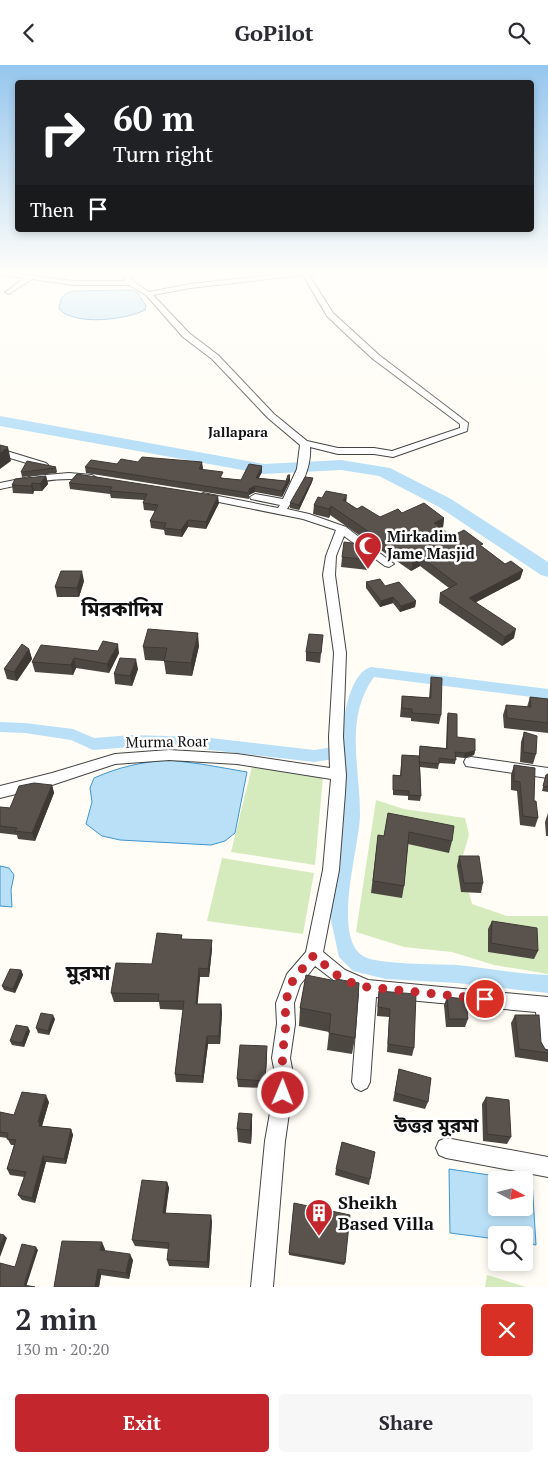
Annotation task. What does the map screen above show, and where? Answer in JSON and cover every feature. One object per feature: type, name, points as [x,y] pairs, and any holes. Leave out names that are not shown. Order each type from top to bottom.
[{"type":"street","points":[[180,329],[215,357],[305,447],[338,451],[374,451],[392,454],[464,429],[464,423],[376,357],[345,329]]},
{"type":"street","points":[[284,507],[298,481],[305,447]]},
{"type":"street","points":[[0,452],[43,465],[103,477],[60,476],[0,486]]},
{"type":"street","points":[[195,491],[284,507],[324,521],[342,529],[389,564]]},
{"type":"street","points":[[262,1287],[275,1141],[285,1079],[282,1058],[286,1024],[285,1003],[293,980],[314,955],[331,870],[338,768],[336,737],[340,653],[329,575],[331,555],[342,529]]},
{"type":"street","name":"Murma Roar","points":[[0,792],[52,779],[115,759],[169,755],[338,768]]},
{"type":"street","points":[[471,762],[548,773]]},
{"type":"street","points":[[314,955],[335,974],[358,986],[546,1005],[548,1050]]},
{"type":"street","points":[[361,1081],[368,988]]},
{"type":"street","points":[[446,1148],[548,1167]]},
{"type":"green space","points":[[252,767],[323,777],[315,865],[231,852]]},
{"type":"green space","points":[[376,800],[404,809],[465,818],[469,835],[461,862],[472,904],[507,916],[548,916],[548,974],[494,965],[452,952],[404,947],[356,932]]},
{"type":"green space","points":[[222,858],[314,873],[303,934],[207,921]]},
{"type":"green space","points":[[487,1275],[526,1287],[485,1287]]},
{"type":"water","points":[[169,760],[247,772],[235,833],[225,841],[211,845],[120,840],[102,836],[86,824],[92,802],[90,788],[94,778],[130,766]]},
{"type":"water","points":[[0,866],[9,868],[14,875],[11,890],[12,907],[0,906]]},
{"type":"water","points":[[449,1169],[488,1175],[488,1216],[533,1216],[533,1197],[536,1245],[533,1244],[533,1226],[488,1226],[488,1238],[450,1233]]},
{"type":"building","points":[[0,445],[8,447],[0,453]]},
{"type":"building","points":[[142,457],[202,462],[199,469],[223,472],[220,478],[241,480],[249,464],[262,466],[256,478],[286,481],[288,475],[290,475],[282,491],[255,486],[249,489],[249,493],[85,467],[91,460],[117,464],[121,459],[138,462]]},
{"type":"building","points":[[27,461],[56,467],[21,472]]},
{"type":"building","points":[[77,474],[218,496],[206,522],[188,520],[181,530],[164,528],[166,523],[150,521],[158,505],[143,503],[147,494],[110,491],[112,487],[69,483]]},
{"type":"building","points":[[46,476],[40,484],[32,483],[31,486],[12,485],[15,479]]},
{"type":"building","points":[[305,477],[313,478],[299,505],[290,503]]},
{"type":"building","points":[[326,491],[347,495],[343,500],[357,509],[362,506],[380,517],[398,509],[402,513],[424,503],[444,518],[434,523],[452,536],[464,530],[505,564],[511,561],[523,570],[469,598],[516,629],[505,637],[440,593],[457,584],[421,557],[413,562],[331,506],[329,509],[314,505],[318,497],[322,498]]},
{"type":"building","points":[[344,542],[370,547],[369,560],[342,557]]},
{"type":"building","points":[[61,571],[82,571],[77,588],[55,587]]},
{"type":"building","points":[[380,579],[385,586],[399,582],[416,601],[401,606],[393,597],[381,601],[366,582]]},
{"type":"building","points":[[148,629],[198,633],[191,663],[164,661],[167,648],[143,647]]},
{"type":"building","points":[[309,634],[323,635],[321,653],[306,652]]},
{"type":"building","points":[[103,641],[118,644],[107,664],[74,658],[71,665],[32,662],[41,645],[98,651]]},
{"type":"building","points":[[22,644],[29,649],[14,672],[4,669]]},
{"type":"building","points":[[120,658],[136,659],[130,676],[114,674]]},
{"type":"building","points":[[431,677],[442,678],[441,715],[412,713],[412,709],[402,708],[402,696],[431,698]]},
{"type":"building","points":[[530,697],[548,699],[548,723],[507,718],[506,705],[531,707]]},
{"type":"building","points":[[448,713],[457,714],[457,737],[475,739],[475,751],[455,752],[456,760],[439,758],[439,764],[419,762],[420,746],[447,749]]},
{"type":"building","points":[[524,732],[537,736],[536,754],[523,752]]},
{"type":"building","points":[[402,755],[419,756],[421,796],[409,795],[409,791],[393,790],[393,775],[401,776]]},
{"type":"building","points":[[514,765],[535,768],[534,801],[536,801],[538,818],[523,816],[520,782],[514,781]]},
{"type":"building","points":[[548,774],[548,787],[543,786],[546,775]]},
{"type":"building","points":[[34,783],[52,785],[32,833],[15,831],[17,828],[0,826],[0,807],[10,808],[19,786]]},
{"type":"building","points":[[388,813],[454,826],[452,841],[409,832],[404,886],[373,881],[378,835],[384,836]]},
{"type":"building","points":[[459,856],[479,856],[483,883],[464,883]]},
{"type":"building","points":[[492,921],[537,928],[538,951],[491,943]]},
{"type":"building","points":[[157,933],[182,935],[181,939],[212,940],[208,969],[199,968],[196,1004],[221,1004],[219,1036],[207,1036],[202,1076],[175,1074],[184,1001],[158,1001],[159,994],[111,993],[116,963],[152,964]]},
{"type":"building","points":[[10,969],[21,970],[13,989],[2,986]]},
{"type":"building","points":[[306,975],[359,983],[355,1038],[329,1033],[331,1014],[300,1008]]},
{"type":"building","points":[[379,991],[416,994],[414,1048],[388,1044],[390,1009],[378,1007]]},
{"type":"building","points":[[447,997],[466,999],[468,1019],[449,1019]]},
{"type":"building","points":[[41,1013],[53,1015],[48,1031],[36,1028]]},
{"type":"building","points":[[515,1015],[539,1015],[541,1042],[545,1049],[548,1050],[548,1053],[519,1049]]},
{"type":"building","points":[[16,1025],[28,1027],[22,1043],[10,1041]]},
{"type":"building","points":[[240,1045],[267,1046],[265,1081],[237,1079]]},
{"type":"building","points":[[399,1069],[431,1078],[428,1102],[395,1093]]},
{"type":"building","points":[[22,1092],[46,1095],[38,1122],[40,1123],[39,1126],[71,1129],[64,1159],[43,1156],[32,1198],[18,1195],[26,1172],[7,1169],[16,1140],[7,1139],[8,1133],[0,1132],[0,1112],[14,1115]]},
{"type":"building","points":[[486,1097],[509,1100],[511,1137],[487,1134]]},
{"type":"building","points":[[239,1113],[252,1114],[250,1130],[237,1129]]},
{"type":"building","points":[[342,1142],[375,1152],[370,1179],[336,1169]]},
{"type":"building","points":[[142,1180],[167,1182],[163,1213],[211,1215],[207,1262],[167,1260],[169,1243],[132,1240]]},
{"type":"building","name":"Sheikh Based Villa","points":[[294,1203],[350,1215],[345,1263],[289,1253]]},
{"type":"building","points":[[0,1234],[4,1235],[0,1247]]},
{"type":"building","points":[[62,1241],[102,1242],[100,1250],[130,1254],[126,1273],[98,1269],[95,1287],[54,1287]]},
{"type":"building","points":[[22,1244],[36,1247],[24,1285],[35,1287],[0,1287],[0,1263],[15,1267]]},
{"type":"waterway","points":[[0,421],[264,469],[341,465],[384,472],[445,503],[548,571]]},
{"type":"waterway","points":[[347,751],[351,717],[359,688],[371,672],[548,694]]},
{"type":"waterway","points":[[0,727],[25,728],[73,735],[93,744],[132,741],[202,743],[314,756],[347,751]]},
{"type":"waterway","points":[[347,751],[350,766],[352,815],[338,911],[345,951],[359,965],[386,970],[456,974],[548,984]]},
{"type":"place","name":"Mirkadim Jame Masjid","points":[[368,570]]},
{"type":"place","name":"Sheikh Based Villa","points":[[319,1237]]},
{"type":"district","name":"Jallapara","points":[[238,432]]},
{"type":"district","name":"মিরকাদিম","points":[[122,609]]},
{"type":"district","name":"মুরমা","points":[[88,973]]},
{"type":"district","name":"উত্তর মুরমা","points":[[436,1125]]},
{"type":"route","points":[[283,1093],[285,1079],[282,1058],[286,1024],[285,1003],[293,980],[314,955],[335,974],[358,986],[485,999]]}]
